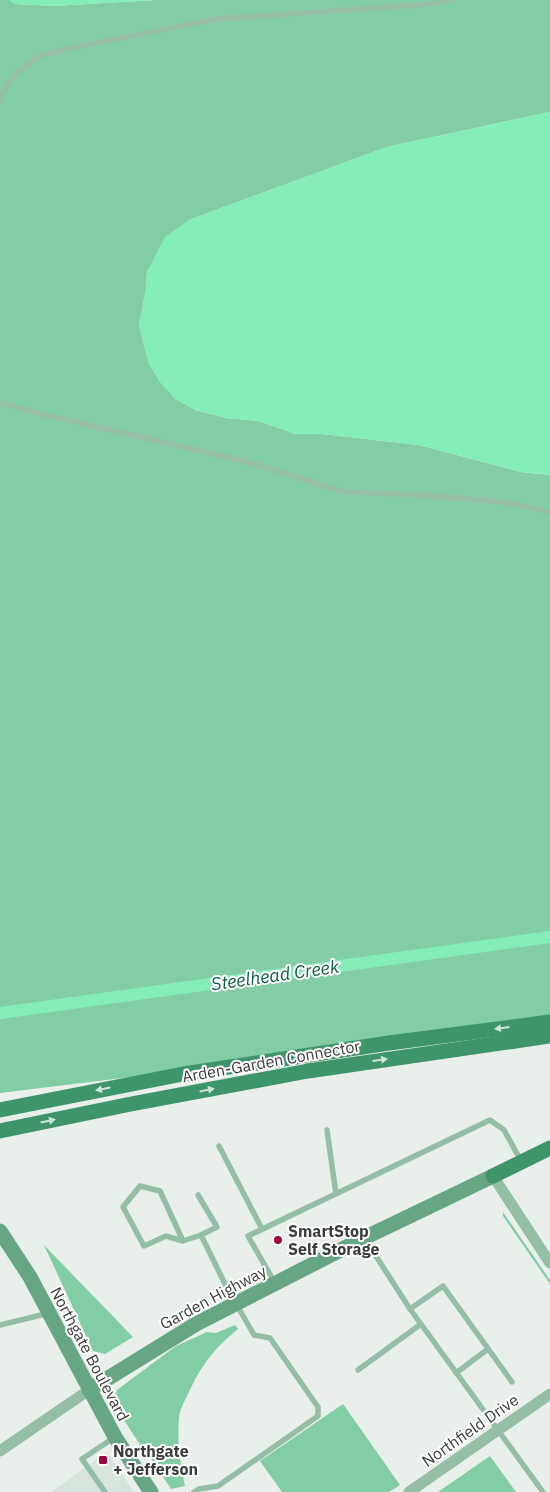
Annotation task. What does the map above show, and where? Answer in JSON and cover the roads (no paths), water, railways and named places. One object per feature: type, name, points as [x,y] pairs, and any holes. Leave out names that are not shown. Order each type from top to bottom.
[{"type":"main road","name":"Arden-Garden Connector","points":[[0,1110],[132,1083],[226,1067],[550,1022]]},
{"type":"main road","name":"Arden-Garden Connector","points":[[0,1131],[308,1071],[550,1036]]},
{"type":"main road","points":[[493,1176],[550,1148]]},
{"type":"street","name":"Garden Highway","points":[[89,1390],[174,1336],[364,1238],[493,1176]]},
{"type":"street","points":[[493,1176],[550,1263]]},
{"type":"street","name":"Northgate Boulevard","points":[[1,1235],[30,1278],[115,1437],[151,1492]]},
{"type":"street","points":[[0,1451],[89,1390]]},
{"type":"street","name":"Northfield Drive","points":[[409,1492],[550,1394]]},
{"type":"lane","points":[[0,101],[13,76],[39,56],[66,49],[217,18],[432,4],[450,0]]},
{"type":"lane","points":[[0,403],[244,461],[345,492],[420,495],[504,502],[550,512]]},
{"type":"lane","points":[[275,1283],[248,1236],[490,1120],[504,1130],[521,1162]]},
{"type":"lane","points":[[327,1130],[336,1194]]},
{"type":"lane","points":[[218,1146],[262,1229]]},
{"type":"lane","points":[[183,1241],[160,1192],[140,1186],[123,1207],[144,1246],[166,1236],[183,1241],[217,1227],[198,1195]]},
{"type":"lane","points":[[194,1492],[218,1486],[318,1416],[318,1407],[270,1338],[254,1335],[236,1304],[201,1234]]},
{"type":"lane","points":[[364,1238],[410,1309],[543,1492]]},
{"type":"lane","points":[[410,1309],[443,1286],[512,1382]]},
{"type":"lane","points":[[0,1325],[49,1313]]},
{"type":"lane","points":[[358,1370],[421,1324]]},
{"type":"lane","points":[[456,1372],[488,1349]]},
{"type":"lane","points":[[105,1492],[82,1459],[115,1437]]},
{"type":"waterway","name":"Steelhead Creek","points":[[0,1013],[550,937]]},
{"type":"place","name":"SmartStop Self Storage","points":[[278,1240]]},
{"type":"place","name":"Northgate + Jefferson","points":[[103,1460]]}]
